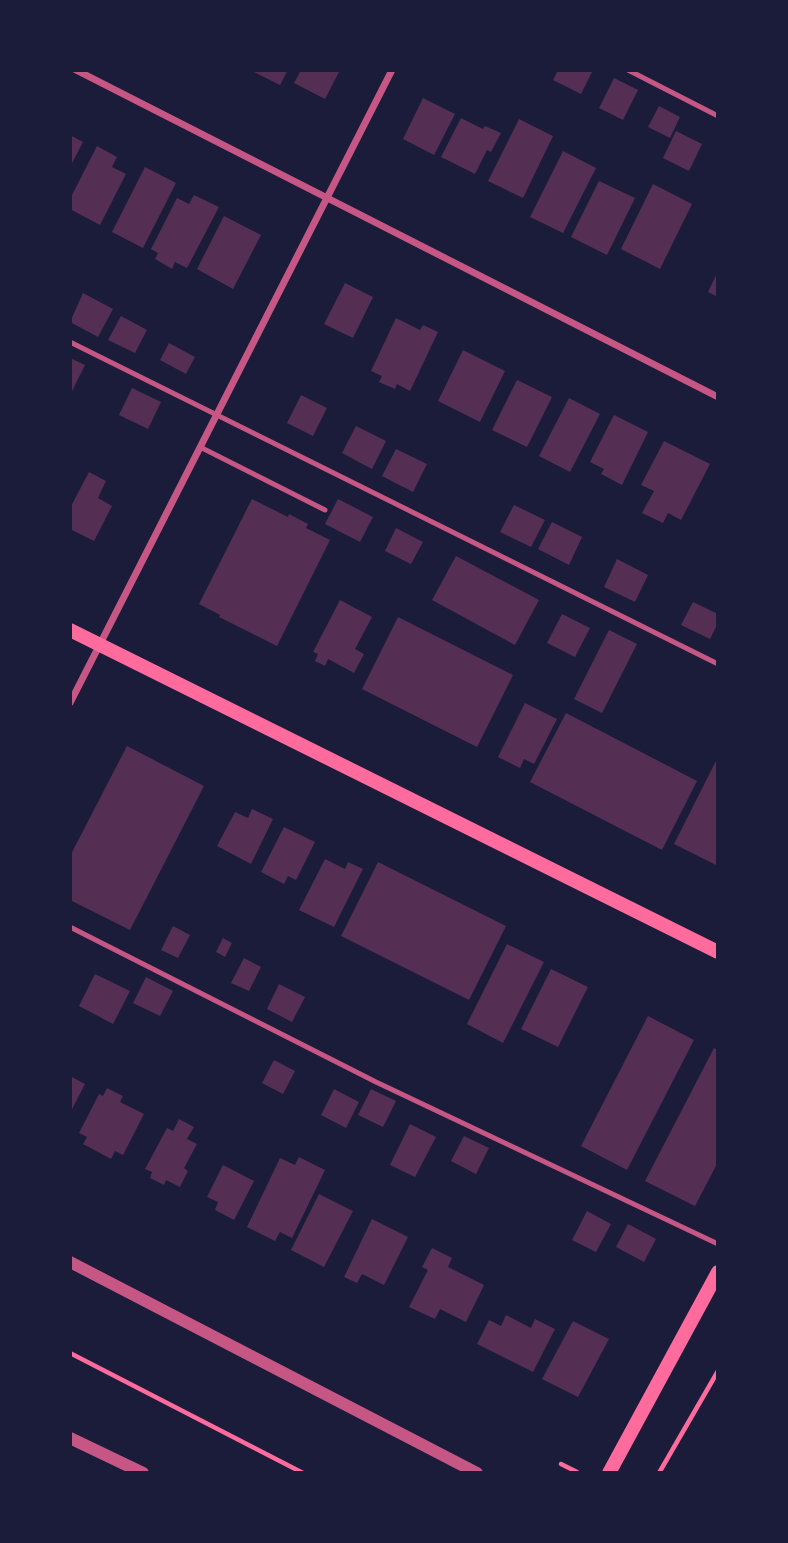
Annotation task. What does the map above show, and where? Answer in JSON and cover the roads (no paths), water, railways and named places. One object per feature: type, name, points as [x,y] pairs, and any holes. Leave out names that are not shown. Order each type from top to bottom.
[{"type":"main road","points":[[70,630],[718,952]]},
{"type":"main road","points":[[609,1473],[718,1272]]},
{"type":"street","points":[[76,70],[718,397]]},
{"type":"street","points":[[70,703],[392,70]]},
{"type":"street","points":[[70,1262],[477,1473]]},
{"type":"street","points":[[70,1438],[143,1473]]},
{"type":"lane","points":[[628,70],[718,116]]},
{"type":"lane","points":[[70,342],[718,664]]},
{"type":"lane","points":[[200,447],[325,510]]},
{"type":"lane","points":[[70,927],[376,1082],[718,1244]]}]
